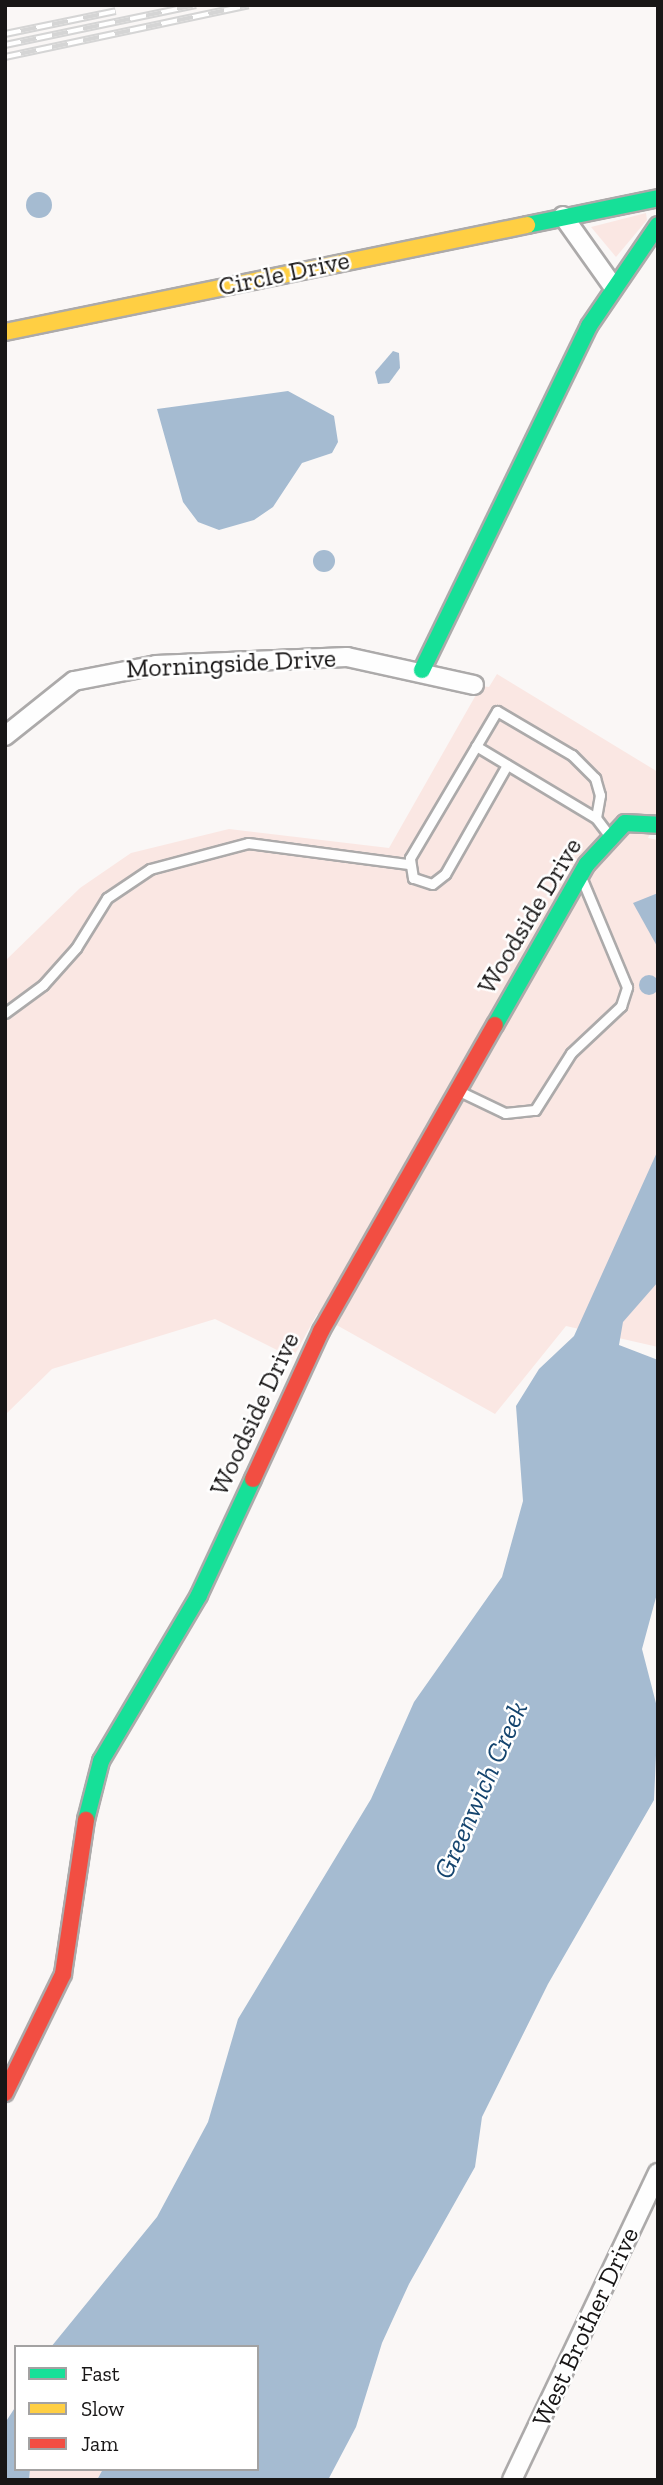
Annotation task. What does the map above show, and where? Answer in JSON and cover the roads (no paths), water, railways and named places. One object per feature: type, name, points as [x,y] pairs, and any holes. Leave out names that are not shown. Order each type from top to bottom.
[{"type":"street","name":"Circle Drive","points":[[5,332],[658,198]]},
{"type":"street","points":[[563,216],[612,285]]},
{"type":"street","points":[[422,670],[612,285],[658,225]]},
{"type":"street","name":"Morningside Drive","points":[[5,736],[62,688],[116,670],[330,656],[422,670],[474,685]]},
{"type":"street","name":"Woodside Drive","points":[[5,2093],[63,1974],[81,1842],[101,1761],[199,1595],[304,1364],[454,1088],[581,877],[609,835],[625,823],[658,825]]},
{"type":"street","name":"West Brother Drive","points":[[512,2480],[658,2173]]},
{"type":"lane","points":[[407,864],[494,713],[502,711],[595,778],[600,795],[596,818]]},
{"type":"lane","points":[[476,747],[596,818],[609,835]]},
{"type":"lane","points":[[5,1013],[43,985],[76,948],[107,898],[150,869],[248,843],[407,864],[422,883],[444,874],[507,765]]},
{"type":"lane","points":[[454,1088],[505,1113],[535,1110],[571,1052],[621,1006],[627,987],[581,877]]},
{"type":"water","points":[[39,192],[48,196],[52,205],[48,214],[39,218],[30,214],[26,205],[30,196]]},
{"type":"water","points":[[393,351],[399,353],[400,368],[389,383],[378,384],[375,372]]},
{"type":"water","points":[[288,391],[334,416],[338,442],[332,453],[302,463],[273,507],[254,520],[219,530],[198,522],[183,502],[157,409]]},
{"type":"water","points":[[324,550],[332,553],[335,561],[332,569],[324,572],[316,569],[313,561],[316,553]]},
{"type":"water","points":[[658,893],[658,948],[633,903]]},
{"type":"water","points":[[649,975],[656,978],[659,985],[656,992],[649,995],[642,992],[639,985],[642,978]]},
{"type":"water","name":"Greenwich Creek","points":[[658,1150],[658,1282],[623,1322],[619,1345],[658,1360],[658,1590],[642,1649],[658,1711],[654,1800],[548,1984],[482,2117],[475,2167],[409,2284],[382,2343],[356,2427],[328,2480],[97,2480],[102,2471],[259,2471],[259,2345],[53,2345],[157,2217],[208,2122],[238,2019],[371,1799],[414,1702],[502,1577],[523,1501],[516,1406],[539,1369],[574,1336]]},
{"type":"water","points":[[14,2409],[14,2471],[30,2471],[29,2480],[5,2480],[5,2423]]},
{"type":"railway","points":[[5,45],[196,5]]},
{"type":"railway","points":[[5,57],[249,5]]},
{"type":"railway","points":[[5,34],[116,11]]}]
